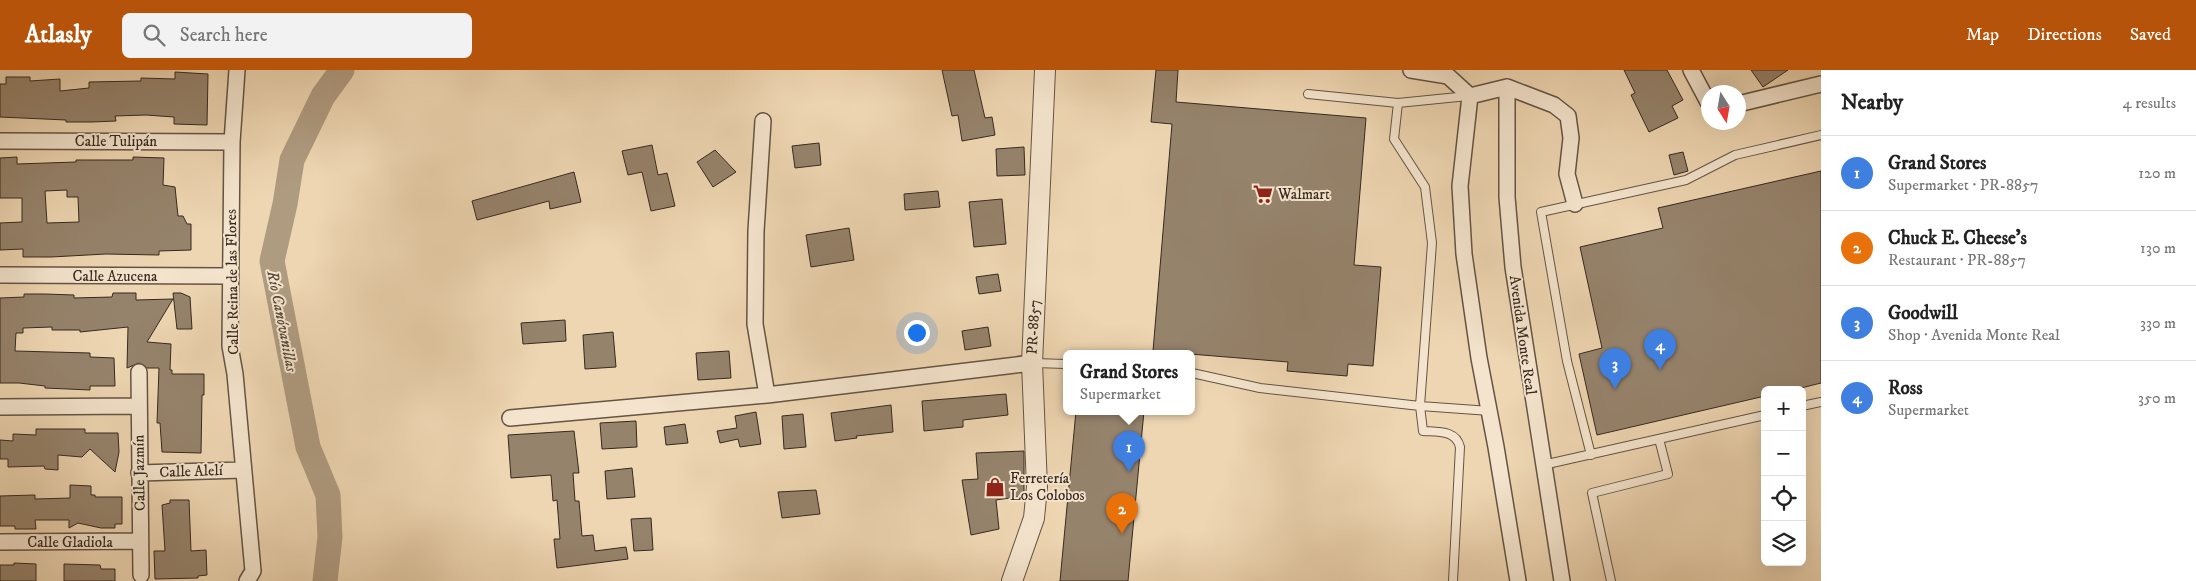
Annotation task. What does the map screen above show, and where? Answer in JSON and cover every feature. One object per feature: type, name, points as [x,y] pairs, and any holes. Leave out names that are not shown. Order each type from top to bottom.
[{"type":"street","name":"Calle Reina de las Flores","points":[[237,70],[232,142],[229,276],[230,346],[235,374],[253,571],[248,581]]},
{"type":"street","name":"PR-8857","points":[[1012,581],[1034,518],[1037,487],[1032,363],[1045,70]]},
{"type":"street","points":[[1411,70],[1448,76],[1470,96]]},
{"type":"street","points":[[1691,70],[1701,89]]},
{"type":"street","points":[[1746,102],[1821,84]]},
{"type":"street","points":[[1470,96],[1507,87],[1554,105],[1568,116],[1571,138],[1567,174],[1575,204]]},
{"type":"street","name":"Avenida Monte Real","points":[[1507,87],[1507,197],[1513,267],[1562,581]]},
{"type":"street","points":[[1470,96],[1460,186],[1464,254],[1479,358],[1490,411],[1518,581]]},
{"type":"street","points":[[763,121],[756,231],[755,324],[767,395]]},
{"type":"street","name":"Calle Tulipán","points":[[0,141],[232,142]]},
{"type":"street","name":"Calle Azucena","points":[[0,275],[229,276]]},
{"type":"street","points":[[510,418],[767,395],[1032,363]]},
{"type":"street","name":"Calle Jazmín","points":[[139,372],[140,575]]},
{"type":"street","points":[[0,407],[138,406]]},
{"type":"street","name":"Calle Alelí","points":[[139,473],[243,470]]},
{"type":"street","name":"Calle Gladiola","points":[[0,542],[139,541]]},
{"type":"lane","points":[[1308,94],[1398,103],[1470,96]]},
{"type":"lane","points":[[1398,103],[1394,139],[1426,187],[1432,242],[1420,406],[1423,430],[1454,436],[1459,440],[1460,447],[1453,581]]},
{"type":"lane","points":[[1592,455],[1567,361],[1541,212],[1686,180],[1735,154],[1821,134]]},
{"type":"lane","points":[[1032,363],[1063,364]]},
{"type":"lane","points":[[1195,374],[1260,388],[1420,406],[1490,411]]},
{"type":"lane","points":[[1806,405],[1821,402]]},
{"type":"lane","points":[[1543,465],[1761,416]]},
{"type":"lane","points":[[1611,581],[1592,493],[1668,474],[1660,439]]},
{"type":"building","points":[[942,70],[974,70],[985,118],[992,117],[995,135],[962,141],[958,115],[952,116]]},
{"type":"building","name":"Walmart","points":[[1156,70],[1178,70],[1176,102],[1366,118],[1354,265],[1381,267],[1373,366],[1348,364],[1347,376],[1287,371],[1288,362],[1195,354],[1195,350],[1153,350],[1172,124],[1151,122]]},
{"type":"building","points":[[1624,70],[1667,70],[1683,100],[1672,106],[1678,118],[1649,132],[1631,95],[1635,93]]},
{"type":"building","points":[[1751,70],[1788,70],[1763,87]]},
{"type":"building","points":[[175,72],[208,74],[207,125],[174,124],[174,117],[146,115],[115,116],[116,121],[92,122],[0,117],[0,84],[6,84],[6,77],[30,77],[30,81],[60,79],[60,91],[89,88],[89,82],[141,81],[141,78],[175,79]]},
{"type":"building","points":[[819,143],[821,165],[795,168],[792,146]]},
{"type":"building","points":[[652,145],[658,175],[667,173],[675,206],[651,211],[642,172],[628,175],[622,151]]},
{"type":"building","points":[[1024,147],[1025,175],[997,176],[996,149]]},
{"type":"building","points":[[715,150],[736,172],[713,187],[697,162]]},
{"type":"building","points":[[1683,152],[1688,171],[1674,175],[1669,155]]},
{"type":"building","points":[[17,157],[17,164],[76,162],[76,160],[133,160],[133,157],[164,158],[163,185],[175,187],[178,216],[183,216],[187,224],[191,224],[191,250],[159,251],[159,255],[106,254],[23,257],[23,249],[0,250],[0,223],[22,222],[22,198],[0,198],[0,158]],"holes":[[[67,190],[67,197],[78,197],[79,222],[47,223],[45,191]]]},
{"type":"building","points":[[1821,171],[1821,383],[1806,387],[1761,386],[1761,397],[1597,435],[1579,354],[1602,348],[1580,247],[1663,228],[1658,208]]},
{"type":"building","points":[[574,172],[581,202],[550,209],[549,201],[477,220],[472,201]]},
{"type":"building","points":[[938,191],[940,207],[905,210],[904,194]]},
{"type":"building","points":[[1002,199],[1006,244],[974,247],[969,202]]},
{"type":"building","points":[[849,228],[854,260],[811,267],[806,235]]},
{"type":"building","points":[[998,274],[1001,291],[979,294],[976,277]]},
{"type":"building","points":[[113,293],[136,293],[136,300],[173,299],[147,342],[171,344],[170,370],[172,370],[172,374],[204,374],[201,453],[162,452],[160,423],[157,423],[159,368],[147,368],[139,363],[127,368],[128,327],[80,332],[80,330],[52,330],[52,327],[23,328],[23,333],[16,333],[15,351],[90,353],[90,357],[114,358],[115,386],[90,386],[90,390],[0,383],[0,298],[24,297],[24,294],[74,295],[74,298],[112,297]]},
{"type":"building","points":[[173,293],[181,293],[190,297],[192,329],[177,329]]},
{"type":"building","points":[[565,320],[566,341],[523,344],[521,323]]},
{"type":"building","points":[[988,327],[991,346],[965,350],[962,331]]},
{"type":"building","points":[[613,332],[616,367],[585,369],[583,335]]},
{"type":"building","points":[[729,351],[731,378],[698,380],[696,353]]},
{"type":"building","points":[[1006,394],[1008,415],[963,420],[963,427],[924,431],[922,401]]},
{"type":"building","points":[[891,405],[893,432],[856,436],[857,438],[835,441],[831,413]]},
{"type":"building","points":[[756,412],[761,444],[740,447],[738,439],[720,443],[717,431],[737,428],[735,416]]},
{"type":"building","points":[[803,414],[806,447],[784,449],[782,416]]},
{"type":"building","points":[[1076,415],[1144,415],[1128,581],[1060,581]]},
{"type":"building","points":[[636,421],[637,447],[602,449],[600,423]]},
{"type":"building","points":[[685,424],[688,443],[666,445],[664,427]]},
{"type":"building","points":[[36,429],[85,429],[85,433],[118,433],[119,452],[115,472],[90,449],[82,457],[58,455],[58,470],[45,469],[44,466],[8,467],[8,459],[0,459],[0,440],[13,441],[13,434],[36,435]]},
{"type":"building","points":[[574,431],[579,473],[573,473],[575,501],[579,501],[582,536],[593,535],[595,551],[626,547],[628,559],[557,568],[554,539],[560,539],[557,500],[553,501],[551,475],[511,478],[508,435]]},
{"type":"building","name":"Ferretería Los Colobos","points":[[1024,451],[1024,496],[996,500],[999,529],[971,535],[962,480],[978,479],[976,453]]},
{"type":"building","points":[[632,468],[635,497],[607,499],[605,471]]},
{"type":"building","points":[[70,485],[91,486],[91,495],[95,495],[95,497],[122,497],[122,524],[115,524],[115,528],[101,528],[78,523],[69,528],[69,520],[35,520],[36,529],[15,529],[15,526],[0,526],[0,496],[35,495],[35,499],[70,498]]},
{"type":"building","points":[[816,490],[820,514],[782,518],[778,492]]},
{"type":"building","points":[[170,500],[189,500],[191,551],[206,550],[207,575],[198,576],[198,578],[155,579],[154,551],[165,551],[162,505],[170,503]]},
{"type":"building","points":[[651,518],[653,550],[634,551],[631,519]]},
{"type":"building","points":[[14,563],[36,564],[36,581],[0,581],[0,565],[14,565]]},
{"type":"building","points":[[64,564],[100,565],[101,569],[115,569],[115,581],[64,581]]},
{"type":"waterway","name":"Río Canóvanillas","points":[[325,581],[330,537],[328,495],[308,447],[272,261],[285,204],[292,160],[323,96],[342,70]]},
{"type":"place","name":"Walmart","points":[[1263,194]]},
{"type":"place","name":"Ross","points":[[1660,370]]},
{"type":"place","name":"Goodwill","points":[[1615,389]]},
{"type":"place","name":"Grand Stores","points":[[1129,472]]},
{"type":"place","name":"Ferretería Los Colobos","points":[[995,487]]},
{"type":"place","name":"Chuck E. Cheese's","points":[[1122,534]]}]
